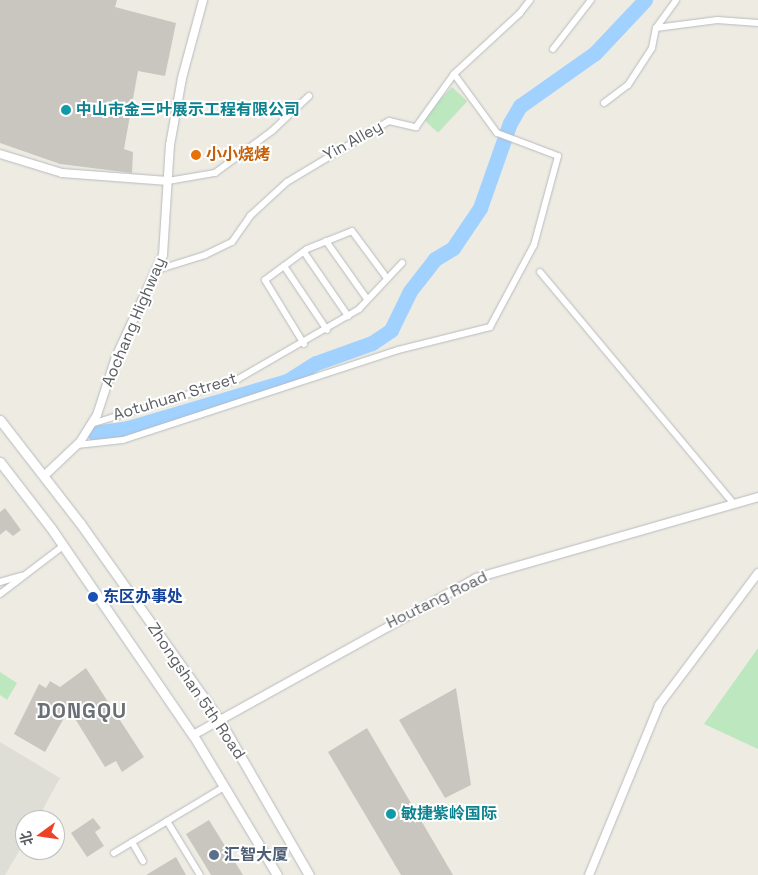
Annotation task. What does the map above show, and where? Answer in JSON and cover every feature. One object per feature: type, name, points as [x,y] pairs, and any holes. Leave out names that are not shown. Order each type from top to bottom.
[{"type":"main road","name":"Zhongshan 5th Road","points":[[0,420],[44,476],[218,719],[309,875]]},
{"type":"main road","name":"Zhongshan 5th Road","points":[[1,464],[63,546],[193,735],[277,875]]},
{"type":"street","name":"Aochang Highway","points":[[44,476],[77,445],[91,424],[116,357],[163,255],[168,181],[182,78],[203,0]]},
{"type":"street","name":"Yin Alley","points":[[157,270],[205,255],[232,242],[250,216],[287,182],[389,120],[416,127],[454,74],[520,13],[530,0]]},
{"type":"street","points":[[553,49],[590,0]]},
{"type":"street","points":[[604,102],[628,85],[652,48],[656,28],[676,0]]},
{"type":"street","points":[[656,28],[717,20],[758,22]]},
{"type":"street","points":[[77,445],[123,440],[398,350],[490,327],[534,245],[558,156],[501,135],[454,74]]},
{"type":"street","points":[[0,154],[62,173],[168,181],[214,173],[272,131],[309,96]]},
{"type":"street","points":[[304,344],[265,280],[304,252],[352,231],[386,277]]},
{"type":"street","points":[[326,241],[367,299]]},
{"type":"street","points":[[304,252],[348,316]]},
{"type":"street","name":"Aotuhuan Street","points":[[91,424],[238,379],[304,344],[348,316],[402,263]]},
{"type":"street","points":[[284,266],[327,330]]},
{"type":"street","points":[[540,272],[733,503]]},
{"type":"street","name":"Houtang Road","points":[[193,735],[218,719],[476,578],[758,497]]},
{"type":"street","points":[[0,594],[63,546]]},
{"type":"street","points":[[588,875],[659,705],[758,573]]},
{"type":"street","points":[[0,582],[23,576]]},
{"type":"street","points":[[114,853],[224,787]]},
{"type":"street","points":[[167,821],[200,875]]},
{"type":"street","points":[[132,842],[144,861]]},
{"type":"shaded area","points":[[0,742],[60,778],[42,810],[15,810],[15,858],[5,875],[0,875]]},
{"type":"green space","points":[[452,87],[467,101],[438,133],[423,118]]},
{"type":"green space","points":[[758,648],[758,749],[704,724]]},
{"type":"green space","points":[[0,672],[17,683],[7,700],[0,695]]},
{"type":"building","name":"中山市金三叶展示工程有限公司","points":[[0,0],[117,0],[115,7],[176,23],[165,76],[138,71],[124,149],[133,152],[132,173],[60,164],[0,143]]},
{"type":"building","points":[[5,508],[21,530],[13,536],[6,530],[0,535],[0,512]]},
{"type":"building","points":[[86,668],[144,757],[122,772],[116,761],[105,767],[69,709],[45,752],[14,734],[39,684],[46,688],[50,681],[60,687]]},
{"type":"building","points":[[456,688],[471,785],[445,798],[399,720]]},
{"type":"building","name":"敏捷紫岭国际","points":[[367,728],[453,875],[401,875],[328,752]]},
{"type":"building","points":[[93,818],[101,828],[95,832],[104,846],[87,857],[71,833]]},
{"type":"building","name":"汇智大厦","points":[[209,820],[243,875],[211,875],[186,834]]},
{"type":"building","points":[[176,857],[186,875],[146,875]]},
{"type":"waterway","points":[[94,433],[128,428],[287,381],[316,363],[372,343],[391,330],[410,291],[435,259],[453,248],[480,208],[510,123],[520,106],[595,53],[645,0]]},
{"type":"place","name":"中山市金三叶展示工程有限公司","points":[[66,110]]},
{"type":"place","name":"小小烧烤","points":[[196,155]]},
{"type":"place","name":"东区办事处","points":[[93,597]]},
{"type":"place","name":"敏捷紫岭国际","points":[[391,814]]},
{"type":"place","name":"汇智大厦","points":[[214,855]]},
{"type":"district","name":"DONGQU","points":[[82,711]]}]
